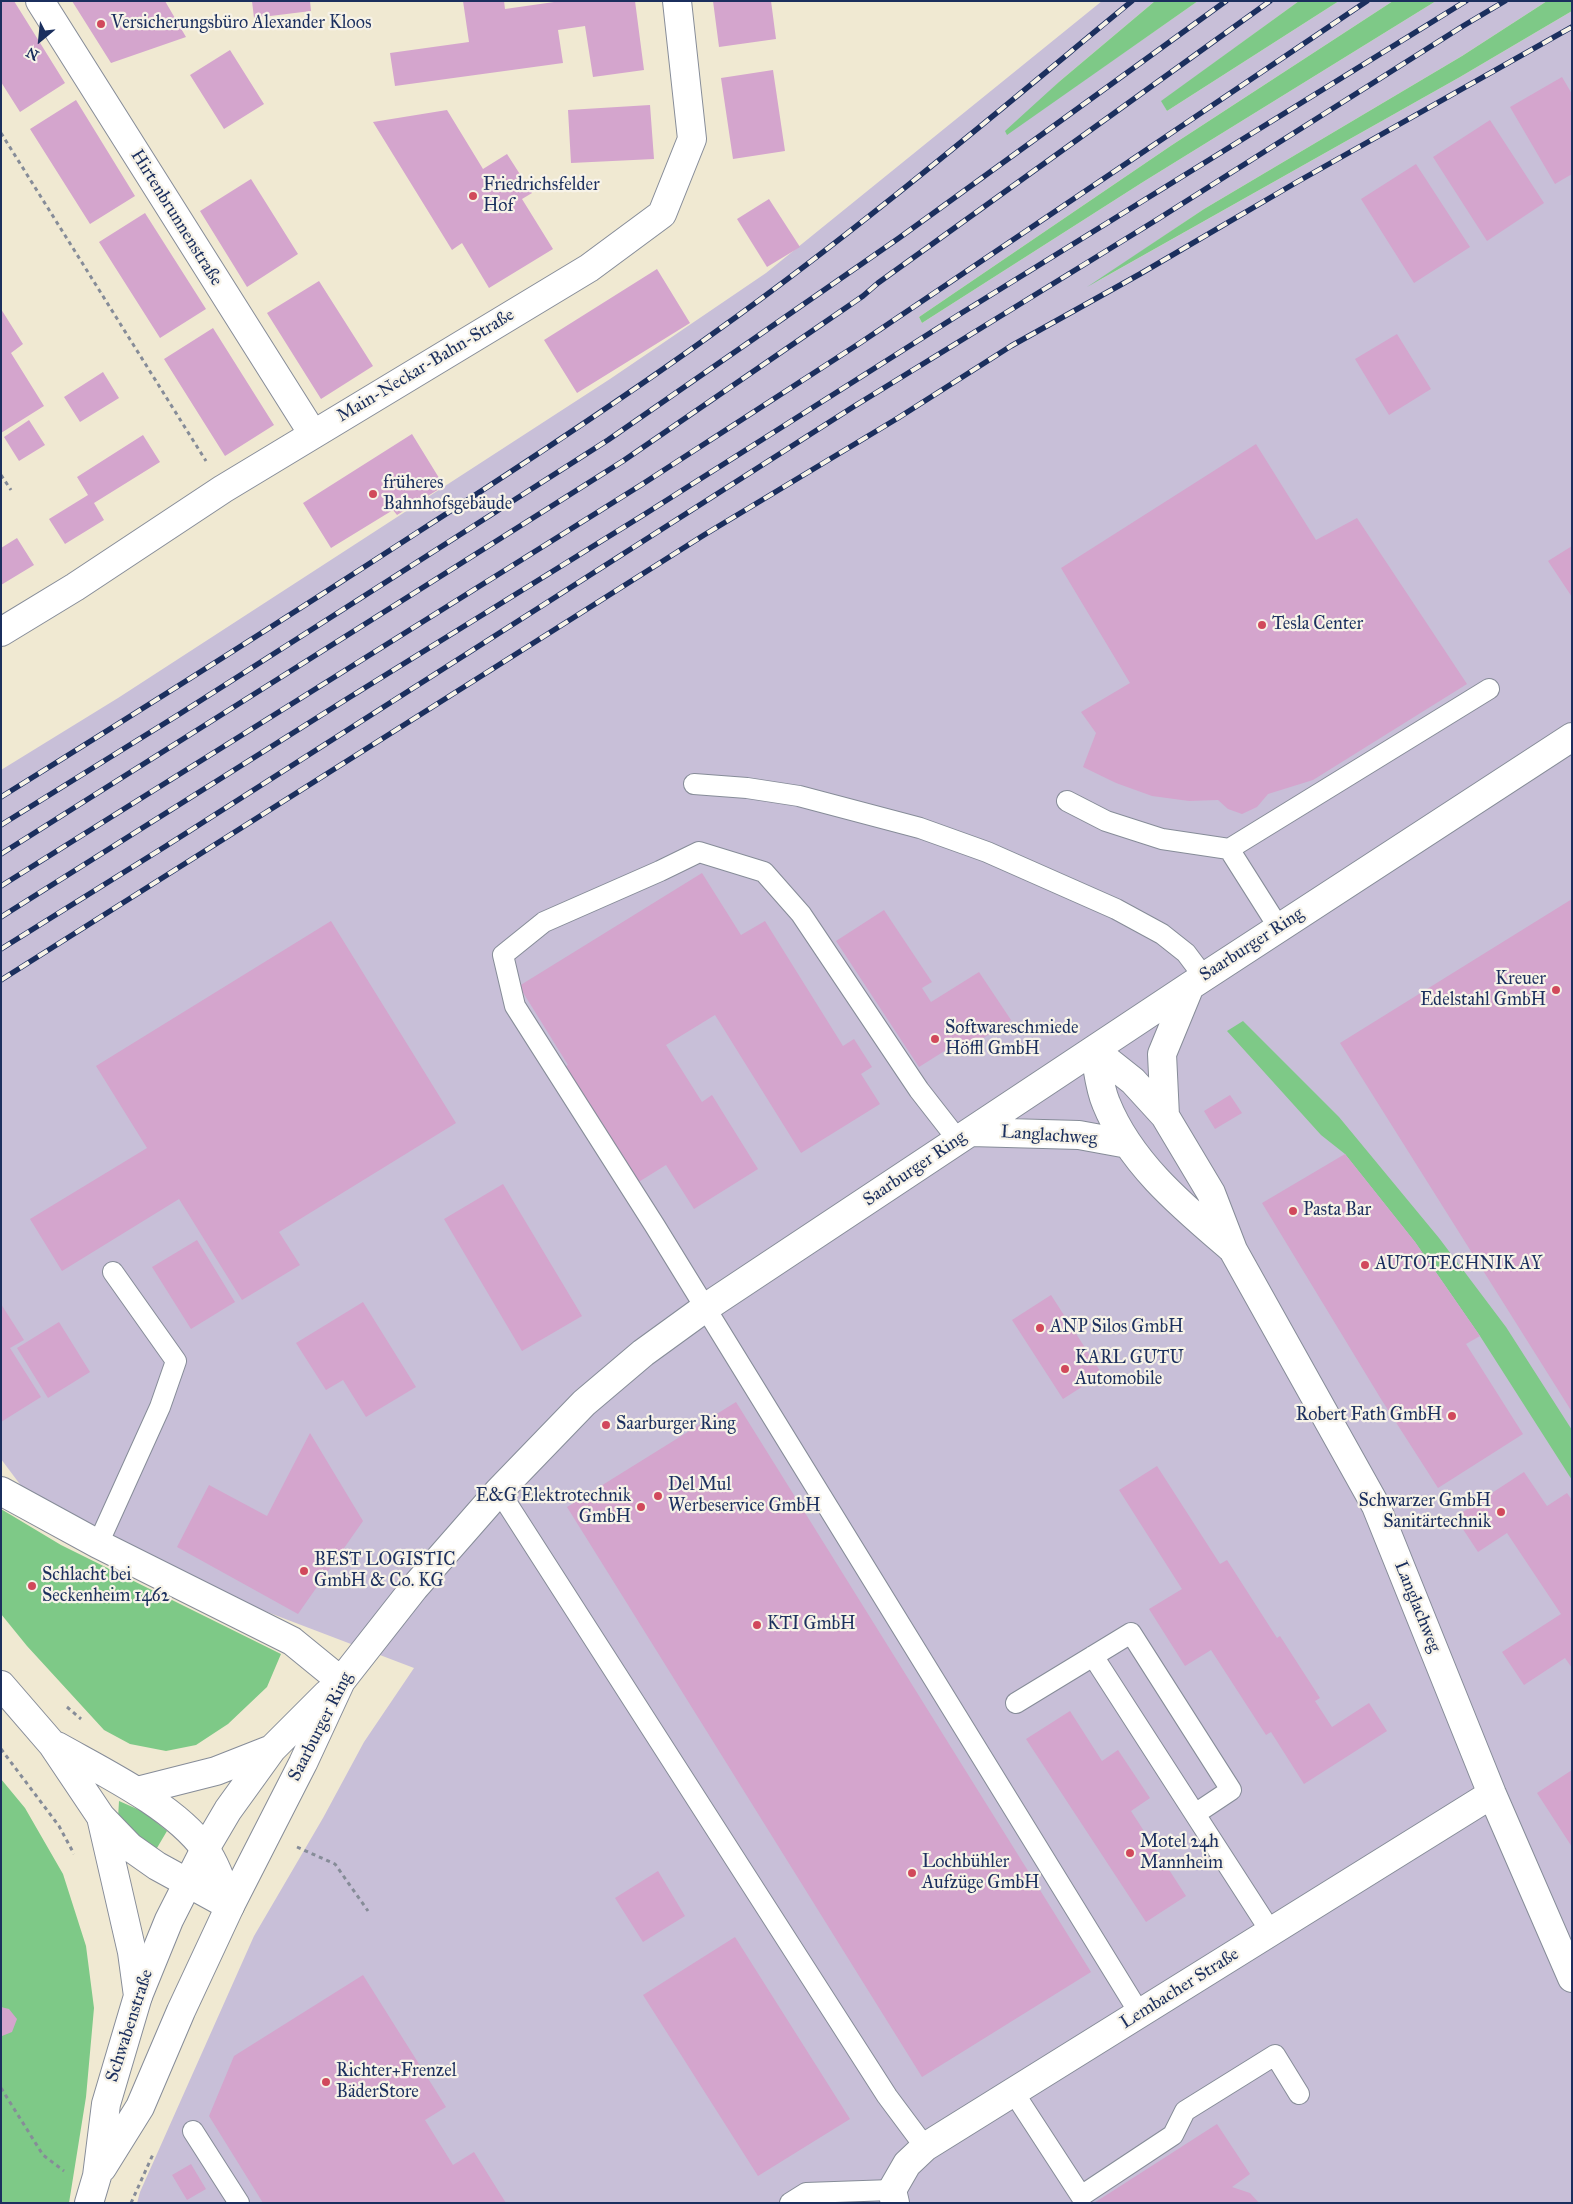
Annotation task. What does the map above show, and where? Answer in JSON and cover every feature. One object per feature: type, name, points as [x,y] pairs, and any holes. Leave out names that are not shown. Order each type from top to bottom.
[{"type":"street","name":"Hirtenbrunnenstraße","points":[[40,1],[313,434]]},
{"type":"street","name":"Main-Neckar-Bahn-Straße","points":[[1,632],[75,587],[223,490],[313,434],[589,268],[662,214],[692,139],[678,1]]},
{"type":"street","name":"Saarburger Ring","points":[[230,1906],[303,1763],[341,1681],[414,1588],[499,1491],[584,1403],[643,1353],[705,1308],[1197,982],[1572,737]]},
{"type":"street","name":"Langlachweg","points":[[1165,1116],[1162,1054],[1197,982]]},
{"type":"street","name":"Langlachweg","points":[[1094,1050],[1133,1081],[1165,1116],[1211,1193],[1233,1250],[1376,1506],[1492,1794],[1572,1978]]},
{"type":"street","name":"Langlachweg","points":[[1094,1050],[1105,1102],[1128,1144],[1169,1195],[1233,1250]]},
{"type":"street","name":"Langlachweg","points":[[964,1136],[1080,1135],[1128,1144]]},
{"type":"street","points":[[1,1491],[98,1544],[292,1641],[341,1681],[272,1749],[228,1810],[186,1884]]},
{"type":"street","points":[[1,1685],[52,1744],[101,1817],[130,1847],[146,1860],[186,1884],[230,1906]]},
{"type":"street","points":[[52,1744],[138,1791],[183,1826],[205,1849],[215,1867],[230,1906]]},
{"type":"street","points":[[138,1791],[216,1771],[272,1749]]},
{"type":"street","name":"Lembacher Straße","points":[[893,2196],[908,2164],[925,2147],[1492,1794]]},
{"type":"street","points":[[101,1817],[132,1952],[138,1996]]},
{"type":"street","name":"Schwabenstraße","points":[[93,2191],[106,2104],[138,1996],[168,1920],[186,1884]]},
{"type":"street","name":"Schwabenstraße","points":[[93,2191],[140,2107],[181,2011],[230,1906]]},
{"type":"lane","points":[[1067,801],[1106,821],[1162,839],[1230,849],[1490,689]]},
{"type":"lane","points":[[694,784],[747,788],[799,796],[920,828],[987,852],[1116,909],[1162,934],[1186,953],[1197,982]]},
{"type":"lane","points":[[1230,849],[1279,928]]},
{"type":"lane","points":[[964,1136],[919,1090],[801,914],[764,872],[699,852],[544,922],[503,955],[515,1006],[705,1308],[1140,2014]]},
{"type":"lane","points":[[98,1544],[160,1407],[176,1361],[113,1272]]},
{"type":"lane","points":[[499,1491],[567,1594],[887,2096],[925,2147]]},
{"type":"lane","points":[[1016,1703],[1131,1633],[1231,1790],[1195,1814]]},
{"type":"lane","points":[[1093,1656],[1271,1932]]},
{"type":"lane","points":[[1014,2093],[1075,2199],[1173,2135],[1185,2111],[1274,2055],[1299,2094]]},
{"type":"lane","points":[[193,2131],[239,2203]]},
{"type":"lane","points":[[790,2203],[806,2193],[893,2196]]},
{"type":"path","points":[[1,133],[223,490]]},
{"type":"path","points":[[1,475],[12,490]]},
{"type":"path","points":[[65,1705],[85,1723]]},
{"type":"path","points":[[1,1749],[59,1826],[75,1857]]},
{"type":"path","points":[[289,1844],[335,1864],[368,1911]]},
{"type":"path","points":[[1,2088],[43,2155],[93,2191]]},
{"type":"shaded area","points":[[1102,1],[1155,1],[1060,81],[1007,134],[1198,1],[1299,1],[1162,101],[1167,111],[1339,1],[1393,1],[1172,145],[919,317],[922,323],[1143,182],[1436,1],[1547,1],[1462,56],[1204,209],[1096,282],[1460,77],[1572,11],[1572,2203],[137,2203],[140,2192],[254,1936],[323,1818],[364,1742],[414,1668],[267,1612],[68,1522],[28,1495],[1,1459],[1,770],[118,698],[610,379],[766,273]]},
{"type":"green space","points":[[1155,1],[1198,1],[1007,135],[1005,131],[1060,81]]},
{"type":"green space","points":[[1299,1],[1339,1],[1167,111],[1161,101]]},
{"type":"green space","points":[[1393,1],[1436,1],[1143,182],[922,323],[919,317],[1172,145]]},
{"type":"green space","points":[[1547,1],[1572,1],[1572,11],[1460,77],[1087,287],[1204,209],[1462,56]]},
{"type":"green space","points":[[1243,1021],[1339,1117],[1439,1238],[1506,1327],[1572,1430],[1572,1480],[1480,1336],[1415,1242],[1345,1154],[1321,1135],[1227,1031]]},
{"type":"green space","points":[[1,1509],[61,1545],[281,1654],[267,1687],[228,1724],[196,1745],[166,1751],[130,1744],[104,1730],[27,1646],[1,1614]]},
{"type":"green space","points":[[1,1779],[25,1808],[63,1874],[86,1946],[94,2008],[86,2097],[69,2203],[1,2203]]},
{"type":"green space","points":[[119,1801],[144,1812],[167,1831],[154,1853],[118,1818]]},
{"type":"building","points":[[1,1],[14,1],[65,83],[20,112],[1,82]]},
{"type":"building","points":[[72,1],[165,1],[186,37],[111,63]]},
{"type":"building","points":[[252,1],[310,1],[311,11],[254,18]]},
{"type":"building","points":[[463,1],[504,1],[505,9],[561,1],[635,1],[644,70],[593,77],[585,26],[558,30],[563,63],[395,86],[390,53],[469,42]]},
{"type":"building","points":[[713,1],[771,1],[776,39],[719,47]]},
{"type":"building","points":[[230,50],[264,104],[224,129],[190,75]]},
{"type":"building","points":[[773,70],[785,151],[733,159],[721,78]]},
{"type":"building","points":[[1562,77],[1572,94],[1572,174],[1555,184],[1510,107]]},
{"type":"building","points":[[76,100],[135,196],[90,224],[30,129]]},
{"type":"building","points":[[650,105],[654,159],[571,163],[568,110]]},
{"type":"building","name":"Friedrichsfelder Hof","points":[[447,110],[483,169],[507,154],[532,193],[522,199],[553,249],[489,288],[462,243],[452,250],[373,122]]},
{"type":"building","points":[[1490,120],[1544,203],[1487,241],[1433,157]]},
{"type":"building","points":[[1416,164],[1470,247],[1414,283],[1361,199]]},
{"type":"building","points":[[251,179],[298,254],[247,287],[200,211]]},
{"type":"building","points":[[769,199],[800,247],[767,267],[737,219]]},
{"type":"building","points":[[145,213],[206,309],[160,338],[99,242]]},
{"type":"building","points":[[657,269],[690,323],[577,393],[544,340]]},
{"type":"building","points":[[319,281],[373,366],[321,399],[267,313]]},
{"type":"building","points":[[1,309],[23,344],[11,353],[44,406],[1,433]]},
{"type":"building","points":[[213,328],[274,425],[225,456],[164,359]]},
{"type":"building","points":[[1397,334],[1431,389],[1389,415],[1355,359]]},
{"type":"building","points":[[103,372],[119,398],[80,422],[64,397]]},
{"type":"building","points":[[29,420],[45,445],[19,461],[4,437]]},
{"type":"building","name":"früheres Bahnhofsgebäude","points":[[412,434],[444,486],[397,515],[393,510],[331,548],[303,503]]},
{"type":"building","points":[[143,435],[160,462],[94,503],[104,520],[65,544],[49,519],[88,495],[77,477]]},
{"type":"building","name":"Tesla Center","points":[[1256,444],[1316,540],[1357,518],[1467,684],[1313,780],[1268,794],[1257,807],[1242,814],[1228,809],[1218,800],[1189,801],[1152,796],[1116,783],[1083,767],[1096,733],[1081,712],[1130,683],[1061,568]]},
{"type":"building","points":[[17,538],[34,565],[1,585],[1,548]]},
{"type":"building","points":[[1572,546],[1572,597],[1548,561]]},
{"type":"building","points":[[702,873],[741,935],[765,921],[843,1046],[854,1039],[872,1067],[861,1074],[880,1104],[801,1153],[715,1015],[666,1045],[702,1102],[712,1095],[758,1169],[694,1209],[666,1165],[637,1183],[564,1067],[568,1065],[519,986]]},
{"type":"building","points":[[1572,899],[1572,1412],[1340,1043]]},
{"type":"building","points":[[884,910],[932,982],[922,988],[931,1002],[979,972],[1011,1020],[959,1054],[954,1045],[919,1067],[836,941]]},
{"type":"building","points":[[331,921],[456,1123],[279,1232],[300,1265],[242,1300],[179,1199],[62,1271],[30,1219],[147,1148],[96,1066]]},
{"type":"building","points":[[1230,1095],[1242,1113],[1215,1129],[1204,1111]]},
{"type":"building","name":"AUTOTECHNIK AY","points":[[1345,1154],[1415,1242],[1480,1336],[1466,1344],[1523,1434],[1438,1488],[1381,1399],[1262,1203]]},
{"type":"building","points":[[503,1184],[582,1316],[522,1351],[444,1219]]},
{"type":"building","points":[[197,1240],[235,1302],[191,1329],[152,1267]]},
{"type":"building","points":[[1051,1295],[1102,1374],[1063,1399],[1012,1320]]},
{"type":"building","points":[[363,1302],[416,1387],[366,1417],[343,1380],[326,1390],[296,1343]]},
{"type":"building","points":[[1,1304],[24,1340],[10,1348],[41,1397],[1,1422]]},
{"type":"building","points":[[59,1322],[90,1372],[48,1398],[17,1348]]},
{"type":"building","points":[[736,1402],[1091,1972],[922,2077],[567,1507]]},
{"type":"building","points":[[310,1433],[363,1521],[298,1614],[177,1547],[209,1485],[267,1516]]},
{"type":"building","points":[[1157,1466],[1220,1564],[1227,1560],[1277,1638],[1280,1636],[1320,1698],[1315,1701],[1332,1727],[1369,1703],[1387,1731],[1304,1784],[1271,1732],[1266,1735],[1211,1650],[1185,1666],[1149,1609],[1182,1589],[1119,1490]]},
{"type":"building","points":[[1524,1472],[1547,1506],[1567,1493],[1572,1500],[1572,1668],[1565,1658],[1524,1685],[1502,1652],[1561,1614],[1507,1533],[1478,1552],[1455,1517]]},
{"type":"building","name":"Motel 24h Mannheim","points":[[1070,1711],[1102,1761],[1118,1750],[1150,1798],[1131,1811],[1186,1896],[1146,1922],[1026,1739]]},
{"type":"building","points":[[1572,1770],[1572,1847],[1537,1793]]},
{"type":"building","points":[[658,1871],[685,1916],[643,1942],[615,1898]]},
{"type":"building","points":[[735,1937],[850,2119],[758,2176],[643,1995]]},
{"type":"building","name":"Richter+Frenzel BäderStore","points":[[363,1975],[446,2107],[425,2120],[453,2165],[474,2152],[506,2203],[263,2203],[209,2116],[234,2056]]},
{"type":"building","points":[[1,2007],[9,2009],[17,2019],[12,2032],[2,2036]]},
{"type":"building","points":[[1217,2124],[1250,2174],[1232,2187],[1250,2193],[1259,2203],[1094,2203]]},
{"type":"building","points":[[191,2164],[206,2189],[187,2200],[172,2175]]},
{"type":"railway","points":[[1,797],[456,508],[681,356],[771,291],[876,211],[1132,1]]},
{"type":"railway","points":[[1,825],[178,715],[608,440],[899,238],[1226,1]]},
{"type":"railway","points":[[1,854],[623,461],[863,296],[878,283],[1270,1]]},
{"type":"railway","points":[[1,886],[641,485],[860,343],[1367,1]]},
{"type":"railway","points":[[1,917],[645,514],[960,314],[1466,1]]},
{"type":"railway","points":[[1,949],[166,846],[853,407],[1158,219],[1505,1]]},
{"type":"railway","points":[[1,980],[704,535],[898,418],[1011,346],[1572,27]]},
{"type":"place","name":"Versicherungsbüro Alexander Kloos","points":[[101,24]]},
{"type":"place","name":"Friedrichsfelder Hof","points":[[473,196]]},
{"type":"place","name":"früheres Bahnhofsgebäude","points":[[373,494]]},
{"type":"place","name":"Tesla Center","points":[[1262,625]]},
{"type":"place","name":"Kreuer Edelstahl GmbH","points":[[1556,990]]},
{"type":"place","name":"Softwareschmiede Höffl GmbH","points":[[935,1039]]},
{"type":"place","name":"Pasta Bar","points":[[1293,1211]]},
{"type":"place","name":"AUTOTECHNIK AY","points":[[1365,1265]]},
{"type":"place","name":"ANP Silos GmbH","points":[[1040,1328]]},
{"type":"place","name":"KARL GUTU Automobile","points":[[1065,1369]]},
{"type":"place","name":"Robert Fath GmbH","points":[[1452,1416]]},
{"type":"place","name":"Saarburger Ring","points":[[606,1425]]},
{"type":"place","name":"Del Mul Werbeservice GmbH","points":[[658,1496]]},
{"type":"place","name":"E&G Elektrotechnik GmbH","points":[[641,1507]]},
{"type":"place","name":"Schwarzer GmbH Sanitärtechnik","points":[[1501,1512]]},
{"type":"place","name":"BEST LOGISTIC GmbH & Co. KG","points":[[304,1571]]},
{"type":"place","name":"Schlacht bei Seckenheim 1462","points":[[32,1586]]},
{"type":"place","name":"KTI GmbH","points":[[757,1625]]},
{"type":"place","name":"Motel 24h Mannheim","points":[[1130,1853]]},
{"type":"place","name":"Lochbühler Aufzüge GmbH","points":[[912,1873]]},
{"type":"place","name":"Richter+Frenzel BäderStore","points":[[326,2082]]}]
